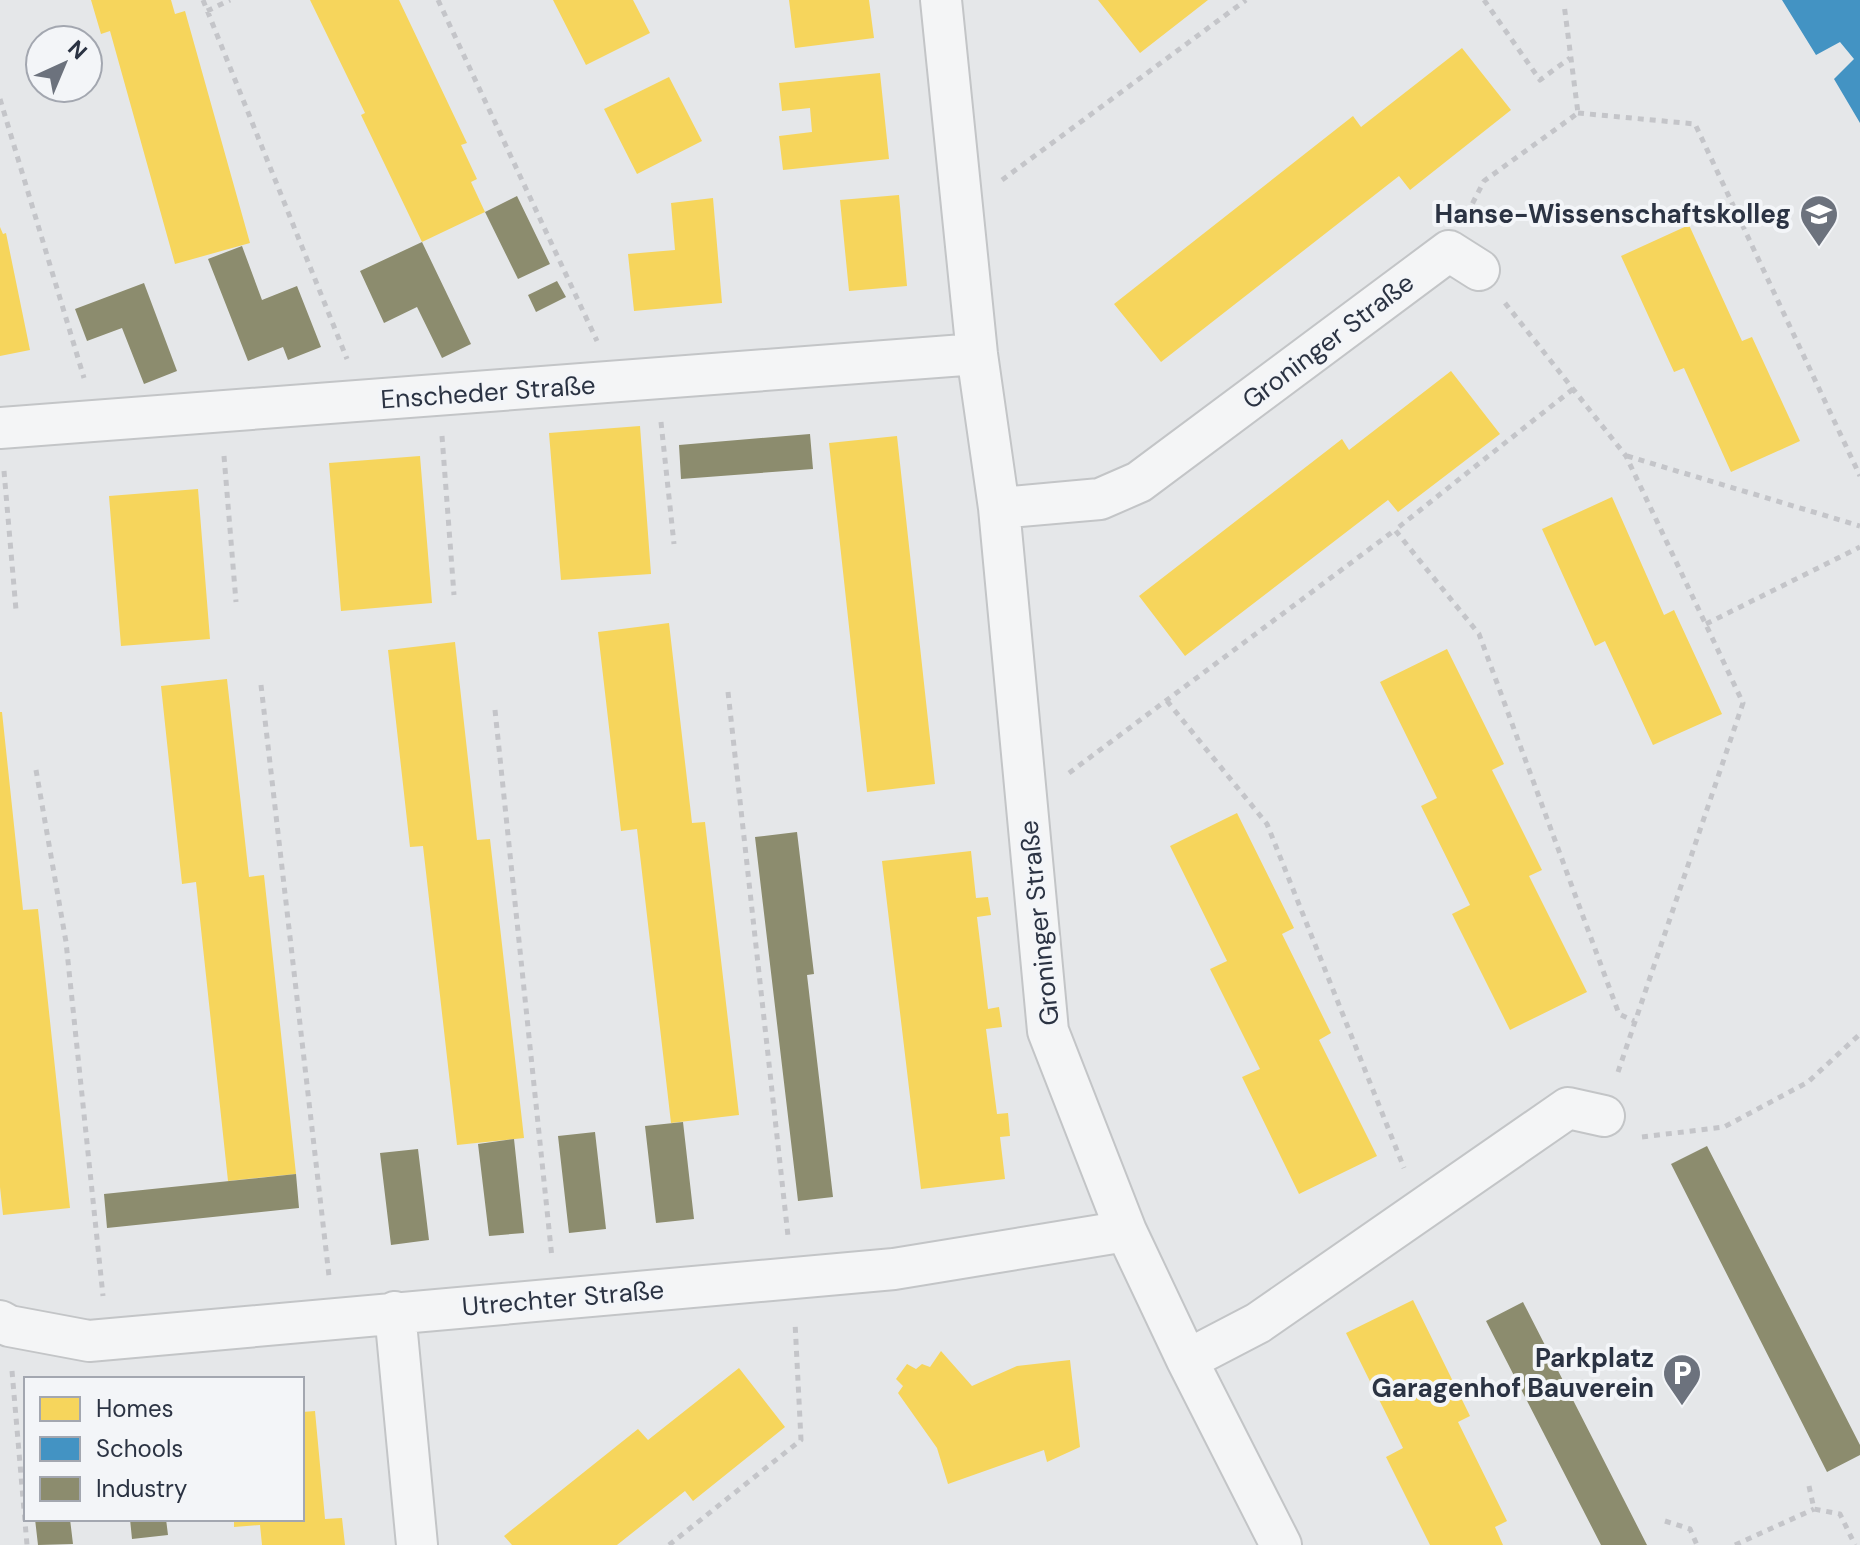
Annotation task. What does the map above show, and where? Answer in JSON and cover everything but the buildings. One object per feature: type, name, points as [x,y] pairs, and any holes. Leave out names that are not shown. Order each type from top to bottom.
[{"type":"street","name":"Groninger Straße","points":[[941,0],[977,354],[999,508],[1048,1031],[1126,1231],[1187,1360],[1281,1545]]},
{"type":"street","name":"Groninger Straße","points":[[999,508],[1100,499],[1139,482],[1464,261]]},
{"type":"street","name":"Enscheder Straße","points":[[1,444],[97,421],[977,354]]},
{"type":"street","points":[[1187,1360],[1258,1323],[1568,1108],[1604,1116]]},
{"type":"street","name":"Utrechter Straße","points":[[4,1324],[89,1341],[894,1269],[1126,1231]]},
{"type":"street","points":[[395,1312],[417,1545]]},
{"type":"path","points":[[203,0],[364,401]]},
{"type":"path","points":[[207,11],[230,0]]},
{"type":"path","points":[[438,0],[616,382]]},
{"type":"path","points":[[961,204],[1007,177],[1246,0]]},
{"type":"path","points":[[1484,0],[1540,80],[1571,58]]},
{"type":"path","points":[[1564,4],[1578,113]]},
{"type":"path","points":[[0,99],[97,421]]},
{"type":"path","points":[[1860,476],[1695,124],[1578,113],[1484,181],[1464,261],[1626,456],[1743,703],[1604,1116],[1621,1140],[1724,1127],[1808,1082],[1860,1034]]},
{"type":"path","points":[[656,379],[674,544]]},
{"type":"path","points":[[1025,783],[1062,778],[1395,530],[1573,389]]},
{"type":"path","points":[[438,396],[454,595]]},
{"type":"path","points":[[221,412],[236,602]]},
{"type":"path","points":[[1,444],[16,610]]},
{"type":"path","points":[[1626,456],[1860,526]]},
{"type":"path","points":[[1395,530],[1479,634],[1619,1014],[1634,1021]]},
{"type":"path","points":[[1706,624],[1860,547]]},
{"type":"path","points":[[261,685],[333,1318]]},
{"type":"path","points":[[669,1545],[801,1440],[793,1277],[728,692]]},
{"type":"path","points":[[1167,701],[1267,824],[1421,1210]]},
{"type":"path","points":[[495,710],[556,1298]]},
{"type":"path","points":[[36,770],[66,942],[107,1339]]},
{"type":"path","points":[[4,1324],[24,1516]]},
{"type":"path","points":[[1809,1486],[1814,1509]]},
{"type":"path","points":[[1735,1545],[1814,1509],[1840,1514],[1855,1545]]},
{"type":"path","points":[[25,1521],[27,1545]]},
{"type":"path","points":[[1665,1521],[1690,1529],[1697,1545]]},
{"type":"place","name":"Hanse-Wissenschaftskolleg","points":[[1819,248]]},
{"type":"place","name":"Parkplatz Garagenhof Bauverein","points":[[1682,1407]]}]
